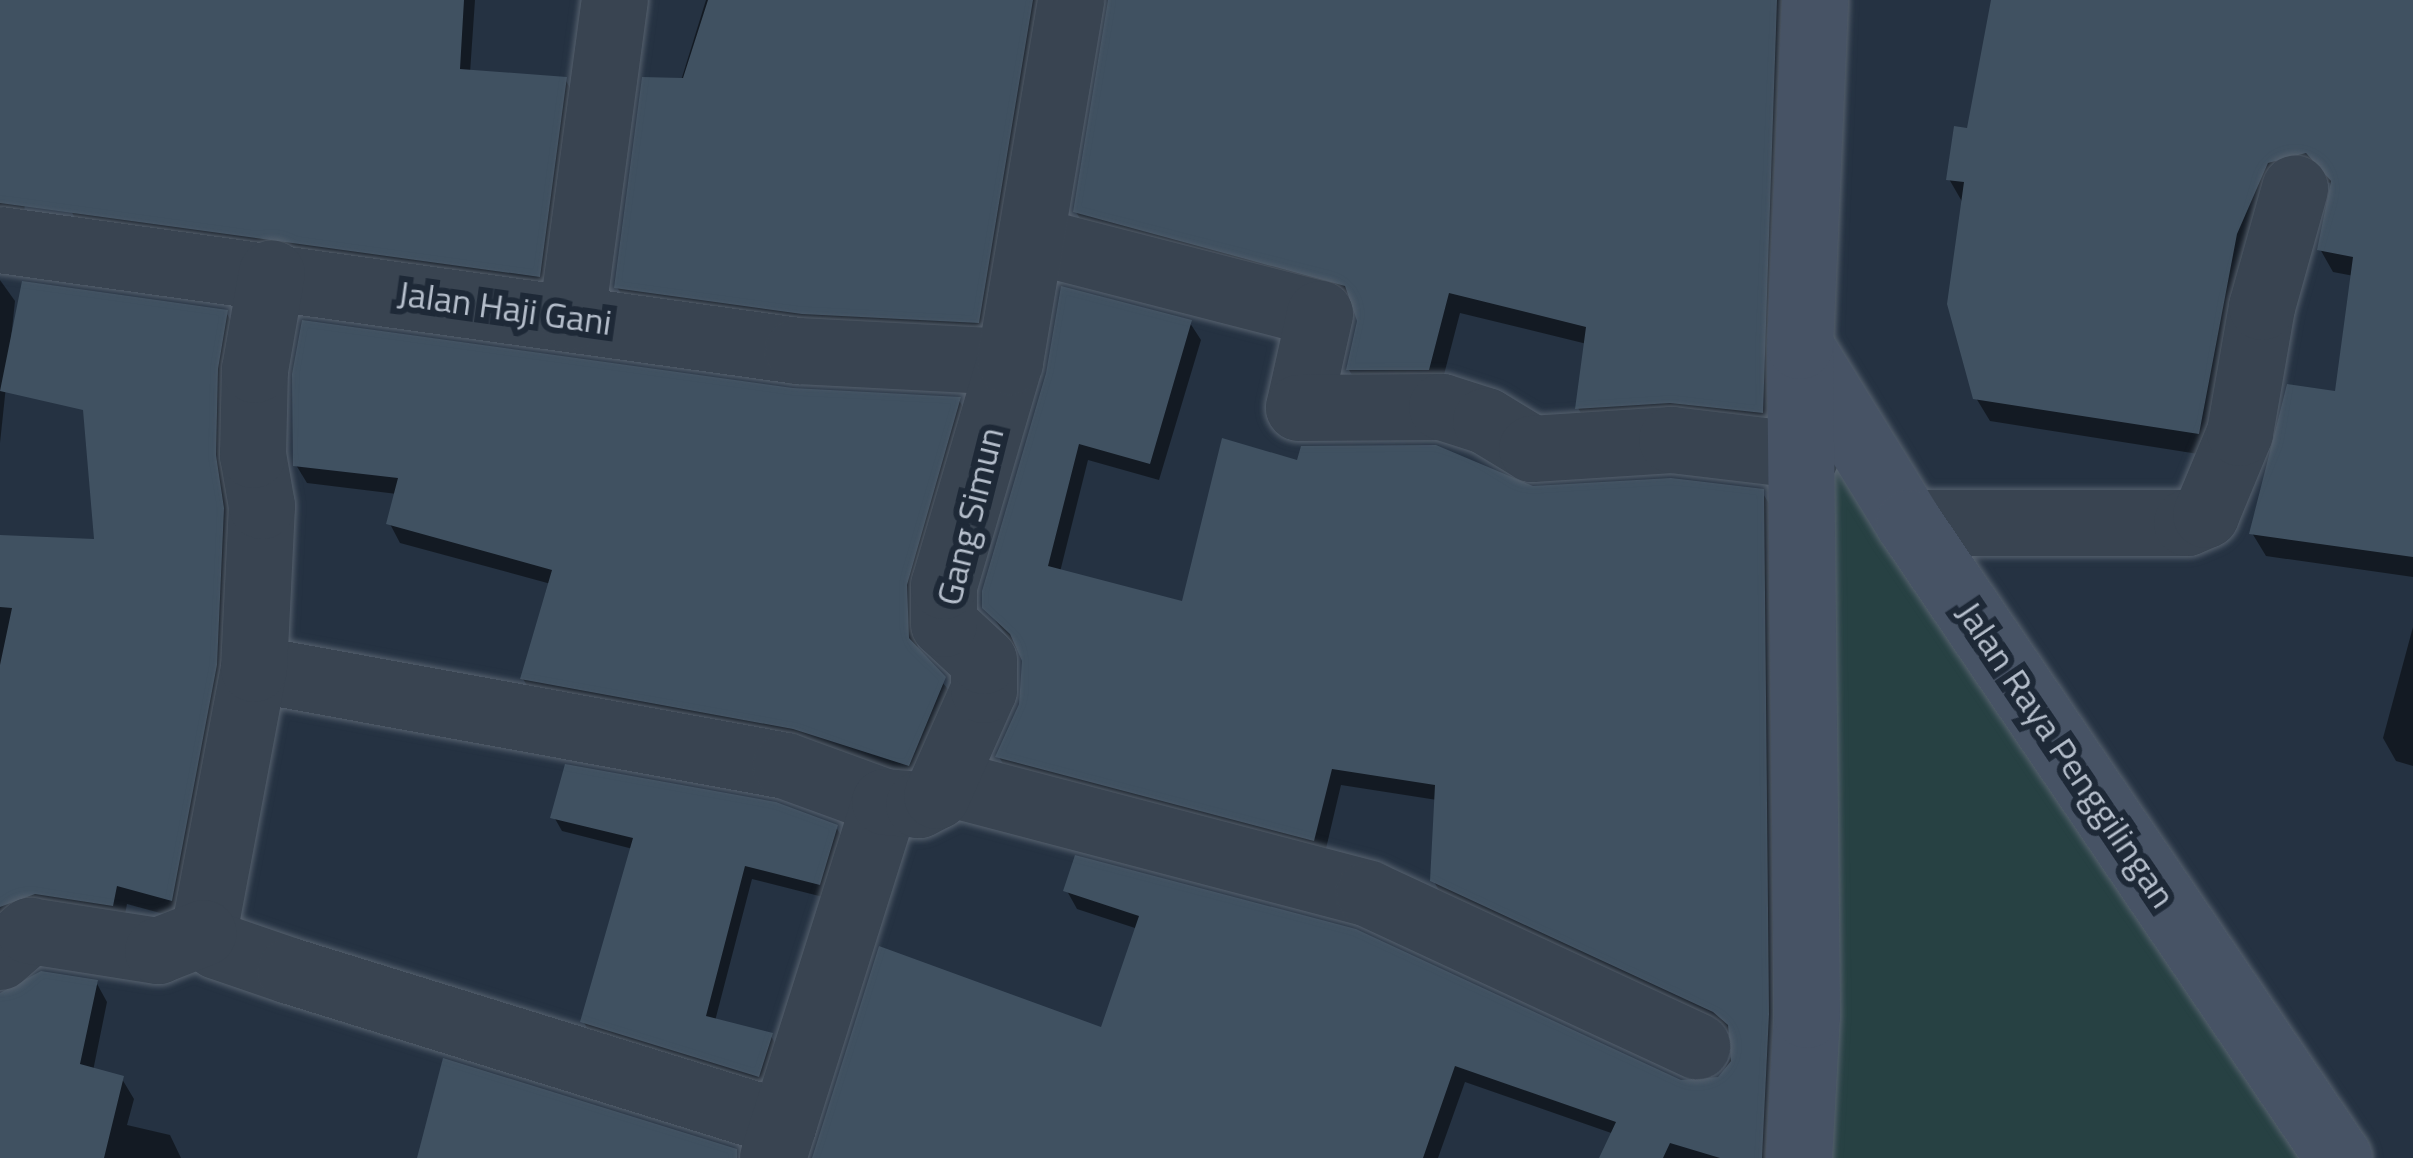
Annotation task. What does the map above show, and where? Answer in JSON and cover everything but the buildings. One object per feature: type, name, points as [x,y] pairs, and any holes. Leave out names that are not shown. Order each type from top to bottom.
[{"type":"main road","points":[[1799,1158],[1807,1015],[1806,455],[1800,346],[1815,0]]},
{"type":"main road","name":"Jalan Raya Penggilingan","points":[[1800,346],[1909,523],[2339,1158]]},
{"type":"street","points":[[572,317],[615,0]]},
{"type":"street","name":"Gang Simun","points":[[947,783],[986,676],[984,661],[949,636],[944,586],[1010,362],[1071,0]]},
{"type":"street","points":[[1909,523],[2187,523],[2206,515],[2240,433],[2262,307],[2295,189]]},
{"type":"street","name":"Jalan Haji Gani","points":[[0,240],[272,273],[798,351],[1010,362]]},
{"type":"street","points":[[1031,240],[1320,314],[1299,408],[1442,407],[1486,421],[1532,449],[1688,440],[1806,455]]},
{"type":"street","points":[[204,933],[254,669],[262,506],[255,370],[272,273]]},
{"type":"street","points":[[254,669],[786,766],[885,802],[919,805],[947,783],[1369,894],[1697,1046]]},
{"type":"street","points":[[204,933],[217,946],[778,1141],[885,802]]},
{"type":"street","points":[[0,957],[30,931],[158,951],[204,933]]},
{"type":"green space","points":[[1800,346],[2339,1158],[1798,1158]]}]
